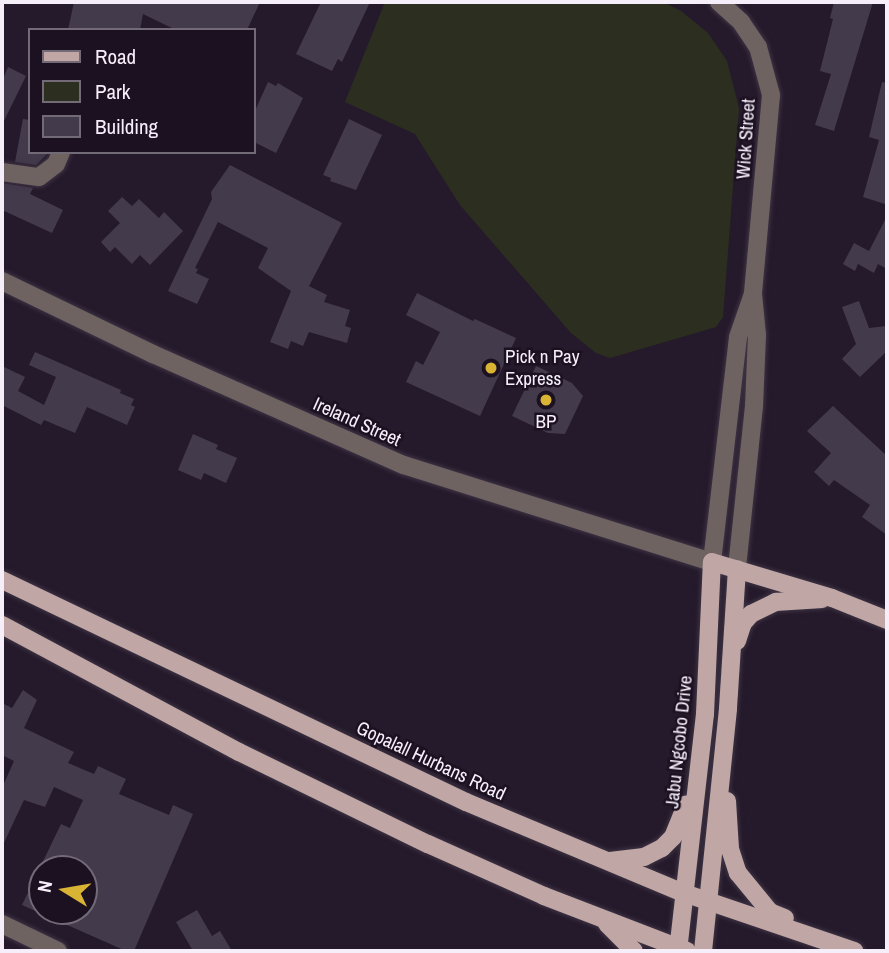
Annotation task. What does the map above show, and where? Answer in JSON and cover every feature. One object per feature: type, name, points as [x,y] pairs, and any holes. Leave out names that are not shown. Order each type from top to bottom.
[{"type":"main road","points":[[712,562],[832,598],[887,620]]},
{"type":"main road","name":"Jabu Ngcobo Drive","points":[[681,950],[684,893],[705,715],[712,562]]},
{"type":"main road","points":[[703,951],[723,752],[737,569]]},
{"type":"main road","name":"Gopalall Hurbans Road","points":[[2,580],[466,802],[684,893],[857,951]]},
{"type":"main road","points":[[730,665],[743,623],[751,614],[776,602],[832,598]]},
{"type":"main road","points":[[2,625],[239,752],[428,844],[681,950]]},
{"type":"main road","points":[[723,752],[730,849],[738,873],[770,912],[857,951]]},
{"type":"main road","points":[[607,861],[644,857],[669,842],[680,825],[698,767]]},
{"type":"main road","points":[[598,916],[634,951]]},
{"type":"street","name":"Wick Street","points":[[719,2],[741,22],[758,47],[771,95],[753,294],[757,335],[754,406],[737,569]]},
{"type":"street","points":[[2,172],[39,177],[56,164],[60,154]]},
{"type":"street","name":"Ireland Street","points":[[2,281],[153,354],[404,466],[712,562]]},
{"type":"street","name":"Wick Street","points":[[712,562],[738,337],[753,294]]},
{"type":"street","points":[[2,924],[58,951]]},
{"type":"green space","points":[[385,2],[663,2],[681,11],[708,33],[727,61],[739,108],[723,317],[716,327],[610,358],[596,353],[571,333],[460,205],[415,134],[345,102]]},
{"type":"building","points":[[74,2],[260,2],[248,28],[172,28],[143,14],[140,28],[68,28]]},
{"type":"building","points":[[321,2],[370,2],[342,62],[338,59],[332,71],[296,54]]},
{"type":"building","points":[[834,2],[873,2],[834,131],[815,125],[831,74],[820,71],[833,19],[830,18]]},
{"type":"building","points":[[8,67],[26,76],[2,125],[2,81]]},
{"type":"building","points":[[268,82],[276,86],[278,83],[303,98],[276,153],[256,143],[256,109]]},
{"type":"building","points":[[882,82],[887,83],[885,204],[863,197],[879,140],[869,137]]},
{"type":"building","points":[[23,119],[28,120],[28,154],[47,154],[36,165],[15,162]]},
{"type":"building","points":[[349,119],[382,135],[356,190],[330,181],[331,178],[323,175]]},
{"type":"building","points":[[230,165],[342,223],[309,286],[327,295],[324,302],[350,310],[345,326],[351,328],[347,343],[309,332],[303,346],[291,341],[288,349],[270,342],[291,291],[258,268],[268,248],[218,222],[195,268],[198,269],[196,273],[209,279],[197,304],[168,291],[212,199],[211,192]]},
{"type":"building","points":[[2,183],[33,188],[30,194],[63,210],[52,233],[2,210]]},
{"type":"building","points":[[122,197],[132,206],[139,199],[159,218],[164,212],[183,231],[150,265],[140,255],[132,264],[115,247],[110,252],[101,242],[120,223],[108,211]]},
{"type":"building","points":[[887,216],[887,269],[878,264],[874,273],[858,264],[855,271],[843,264],[854,243],[869,251]]},
{"type":"building","points":[[417,293],[473,321],[475,319],[516,338],[480,416],[406,382],[416,361],[423,365],[440,332],[406,315]]},
{"type":"building","points":[[859,301],[869,328],[887,326],[887,351],[860,377],[842,359],[856,344],[842,307]]},
{"type":"building","points":[[35,352],[121,390],[120,393],[134,399],[131,405],[135,407],[127,425],[87,407],[75,433],[44,420],[41,425],[2,405],[2,366],[25,377],[18,391],[44,405],[56,377],[29,365]]},
{"type":"building","points":[[536,366],[572,383],[583,396],[565,434],[548,433],[512,416]]},
{"type":"building","points":[[833,406],[887,456],[887,535],[862,517],[870,505],[834,480],[829,486],[814,472],[831,453],[807,431]]},
{"type":"building","points":[[193,434],[218,445],[216,449],[237,458],[226,483],[204,473],[201,480],[178,470]]},
{"type":"building","points":[[23,690],[37,700],[24,728],[74,752],[68,763],[94,774],[98,766],[126,779],[119,794],[169,815],[173,805],[193,814],[134,951],[126,951],[67,925],[98,925],[98,855],[46,855],[61,824],[70,828],[83,800],[54,787],[45,807],[24,800],[2,847],[2,788],[14,761],[2,755],[2,703],[12,708]]},
{"type":"building","points":[[28,893],[28,908],[22,905]]},
{"type":"building","points":[[197,910],[212,936],[220,931],[232,951],[193,951],[176,922]]},
{"type":"place","name":"Pick n Pay Express","points":[[491,368]]},
{"type":"place","name":"BP","points":[[546,400]]}]
